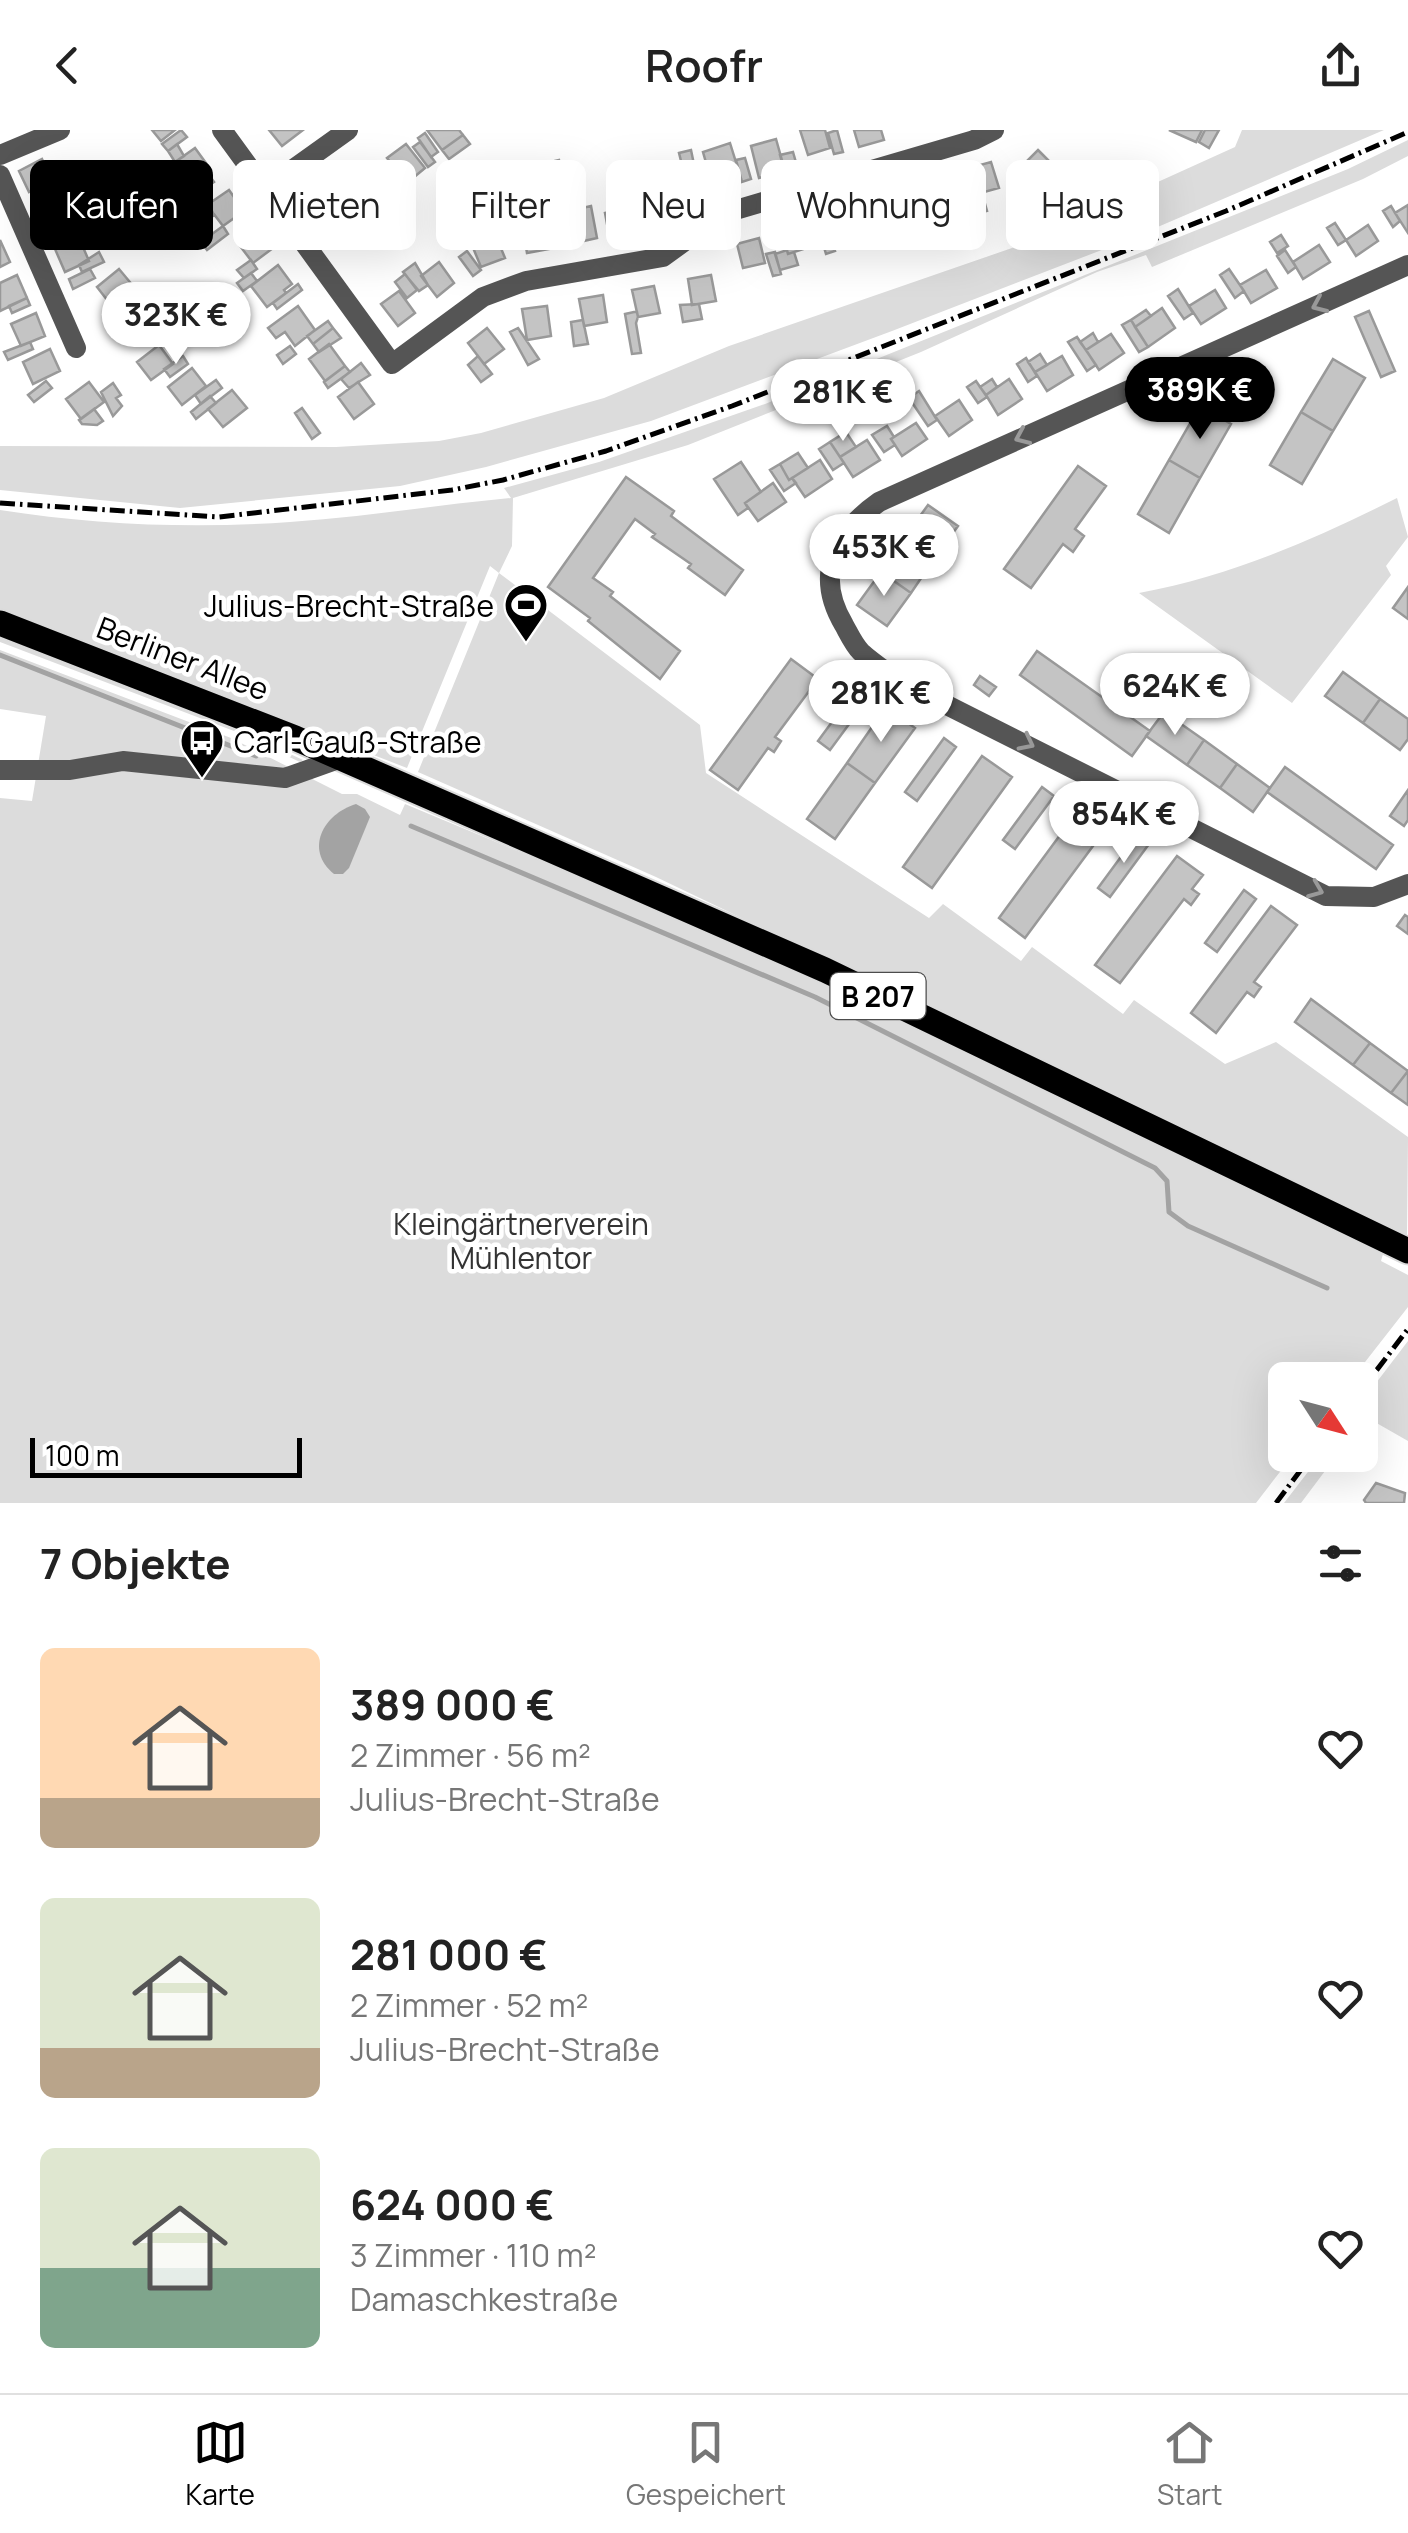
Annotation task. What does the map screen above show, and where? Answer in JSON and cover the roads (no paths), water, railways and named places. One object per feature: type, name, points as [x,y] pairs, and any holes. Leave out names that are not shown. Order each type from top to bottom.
[{"type":"main road","name":"Berliner Allee","points":[[0,622],[340,758]]},
{"type":"main road","name":"B 207","points":[[340,758],[825,970],[1408,1251]]},
{"type":"street","points":[[0,155],[60,130]]},
{"type":"street","points":[[222,130],[245,160]]},
{"type":"street","points":[[306,160],[348,130]]},
{"type":"street","points":[[311,250],[392,364],[497,292],[526,281],[663,257],[722,214],[974,140],[994,130]]},
{"type":"street","points":[[0,175],[76,348]]},
{"type":"street","points":[[1408,265],[879,502],[854,520],[837,546],[829,582],[836,612],[858,650],[900,681],[1326,896],[1374,897],[1408,884]]},
{"type":"street","points":[[0,770],[70,770],[137,762],[285,778],[340,758]]},
{"type":"waterway","points":[[0,655],[256,756]]},
{"type":"waterway","points":[[411,826],[815,997],[1155,1168],[1167,1181],[1169,1212],[1188,1226],[1327,1288]]},
{"type":"railway","points":[[0,503],[219,517],[452,490],[503,480],[606,451],[732,406],[1226,211],[1408,132]]},
{"type":"railway","points":[[1378,1368],[1408,1329]]},
{"type":"railway","points":[[1276,1503],[1299,1472]]},
{"type":"place","name":"Julius-Brecht-Straße","points":[[526,643]]},
{"type":"place","name":"Carl-Gauß-Straße","points":[[202,779]]},
{"type":"park label","name":"Kleingärtnerverein Mühlentor","points":[[521,1240]]}]
